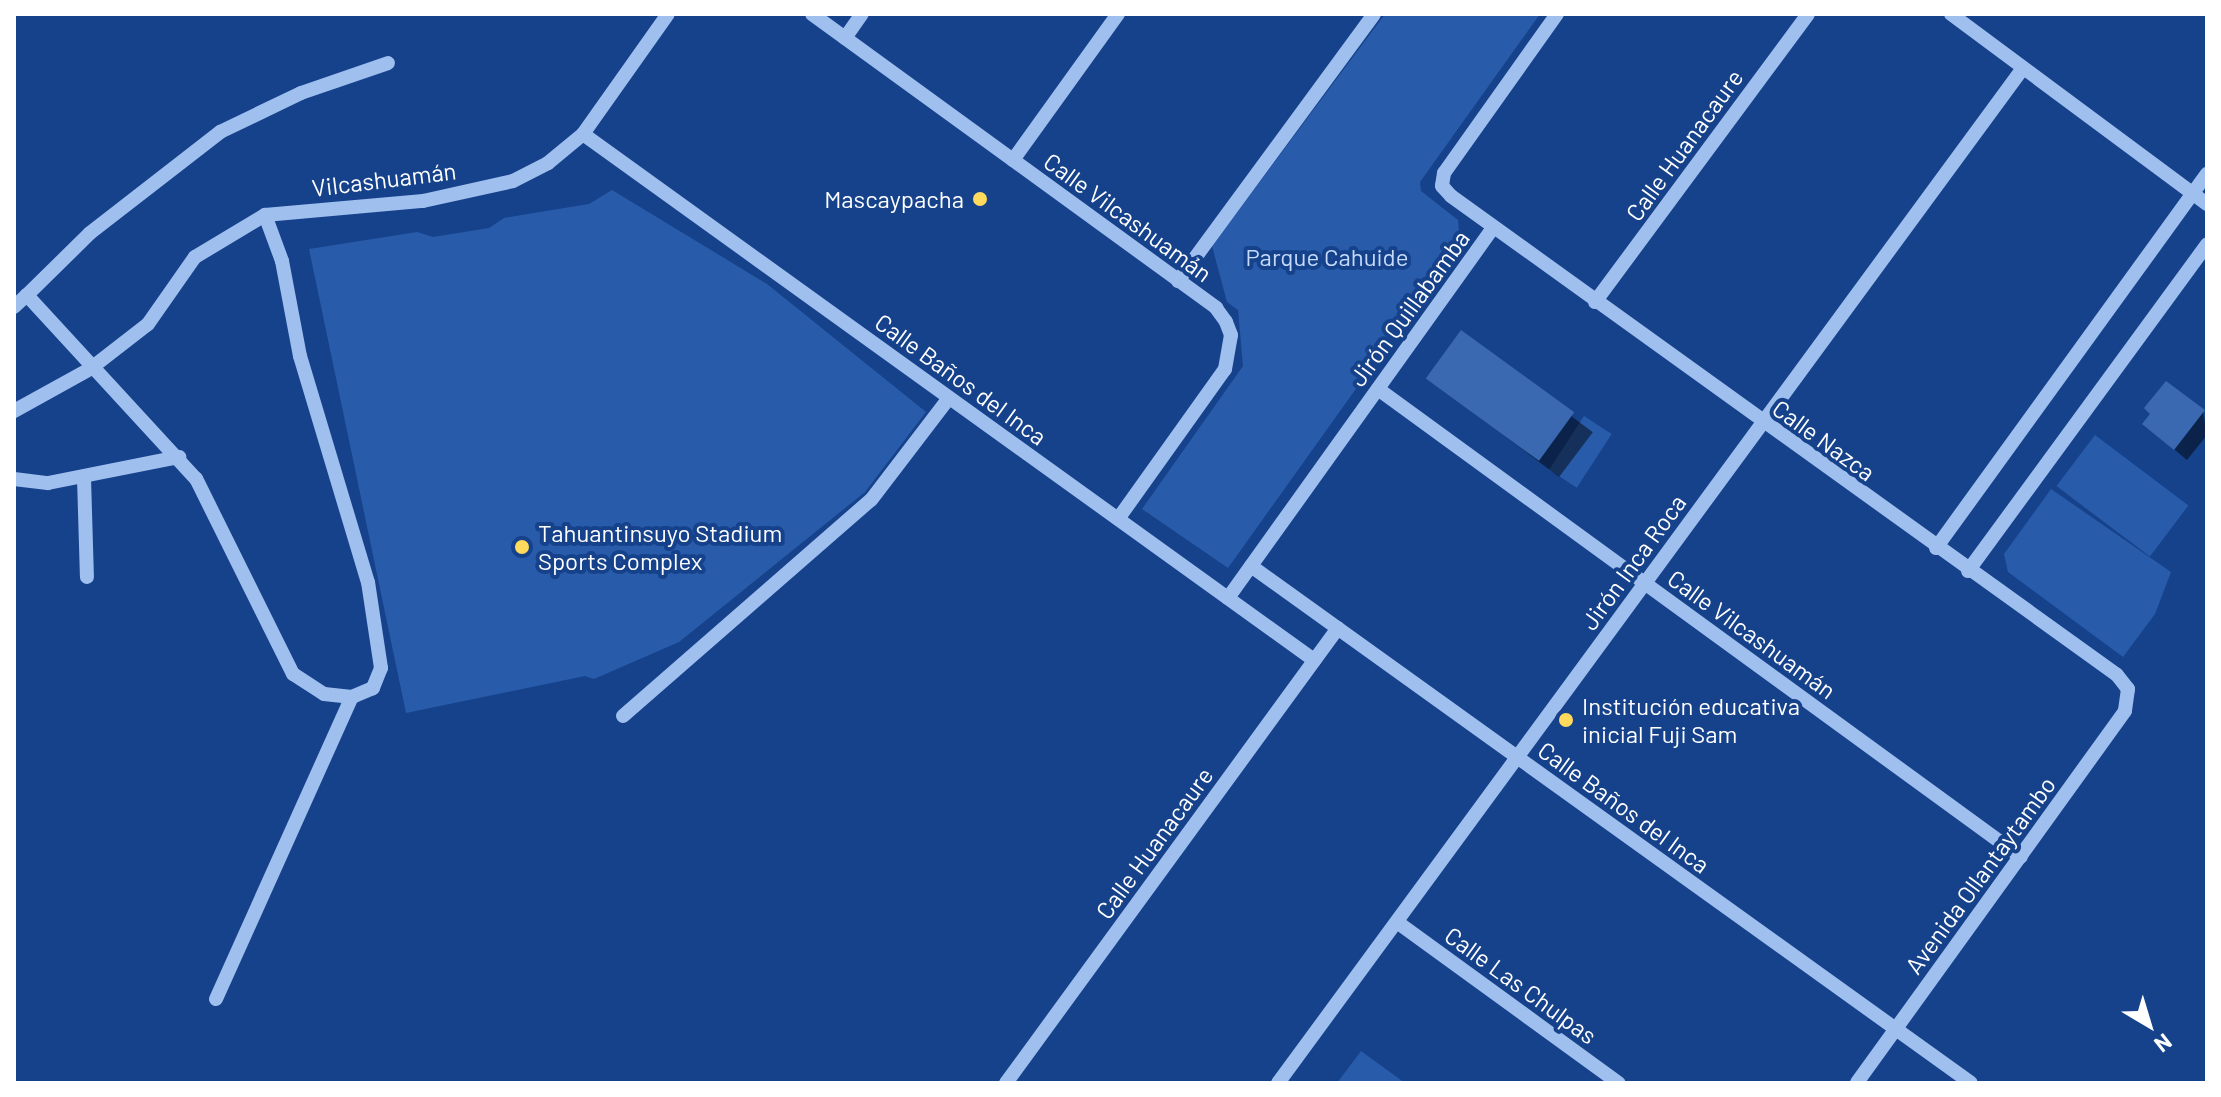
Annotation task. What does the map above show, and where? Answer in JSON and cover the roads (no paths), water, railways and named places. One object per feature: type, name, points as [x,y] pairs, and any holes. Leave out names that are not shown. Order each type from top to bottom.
[{"type":"street","name":"Vilcashuamán","points":[[14,411],[90,369],[148,324],[195,257],[265,215],[423,201],[513,181],[548,163],[583,134],[668,14]]},
{"type":"street","points":[[845,38],[862,14]]},
{"type":"street","points":[[1013,160],[1118,14]]},
{"type":"street","points":[[1178,281],[1374,14]]},
{"type":"street","name":"Jirón Quillabamba","points":[[1228,598],[1493,228],[1442,186],[1444,173],[1557,14]]},
{"type":"street","name":"Calle Huanacaure","points":[[1595,302],[1808,14]]},
{"type":"street","points":[[1951,14],[2207,204]]},
{"type":"street","name":"Calle Vilcashuamán","points":[[818,16],[1178,281],[1226,322],[1230,352],[1225,369],[1118,519]]},
{"type":"street","points":[[14,307],[90,233],[220,132],[301,93],[388,63]]},
{"type":"street","name":"Jirón Inca Roca","points":[[1278,1083],[2023,68]]},
{"type":"street","name":"Calle Baños del Inca","points":[[583,134],[1314,660]]},
{"type":"street","points":[[1936,548],[2207,174]]},
{"type":"street","points":[[27,295],[90,369],[179,457],[218,519],[293,674],[324,694],[352,697],[373,688],[381,668],[368,582],[300,356],[282,261],[265,215]]},
{"type":"street","name":"Calle Nazca","points":[[1493,228],[2117,675],[2128,689]]},
{"type":"street","points":[[1968,571],[2207,244]]},
{"type":"street","name":"Calle Vilcashuamán","points":[[1378,389],[2021,857]]},
{"type":"street","points":[[623,716],[871,500],[949,398]]},
{"type":"street","points":[[14,479],[48,483],[179,457]]},
{"type":"street","points":[[84,478],[87,577]]},
{"type":"street","name":"Calle Baños del Inca","points":[[1251,566],[1971,1083]]},
{"type":"street","name":"Calle Huanacaure","points":[[1006,1083],[1338,628]]},
{"type":"street","name":"Avenida Ollantaytambo","points":[[1857,1083],[2125,711],[2128,689]]},
{"type":"street","points":[[216,999],[352,697]]},
{"type":"street","name":"Calle Las Chulpas","points":[[1397,922],[1619,1083]]},
{"type":"place","name":"Mascaypacha","points":[[980,199]]},
{"type":"place","name":"Tahuantinsuyo Stadium Sports Complex","points":[[522,547]]},
{"type":"place","name":"Institución educativa inicial Fuji Sam","points":[[1566,720]]},
{"type":"park label","name":"Parque Cahuide","points":[[1327,257]]}]
